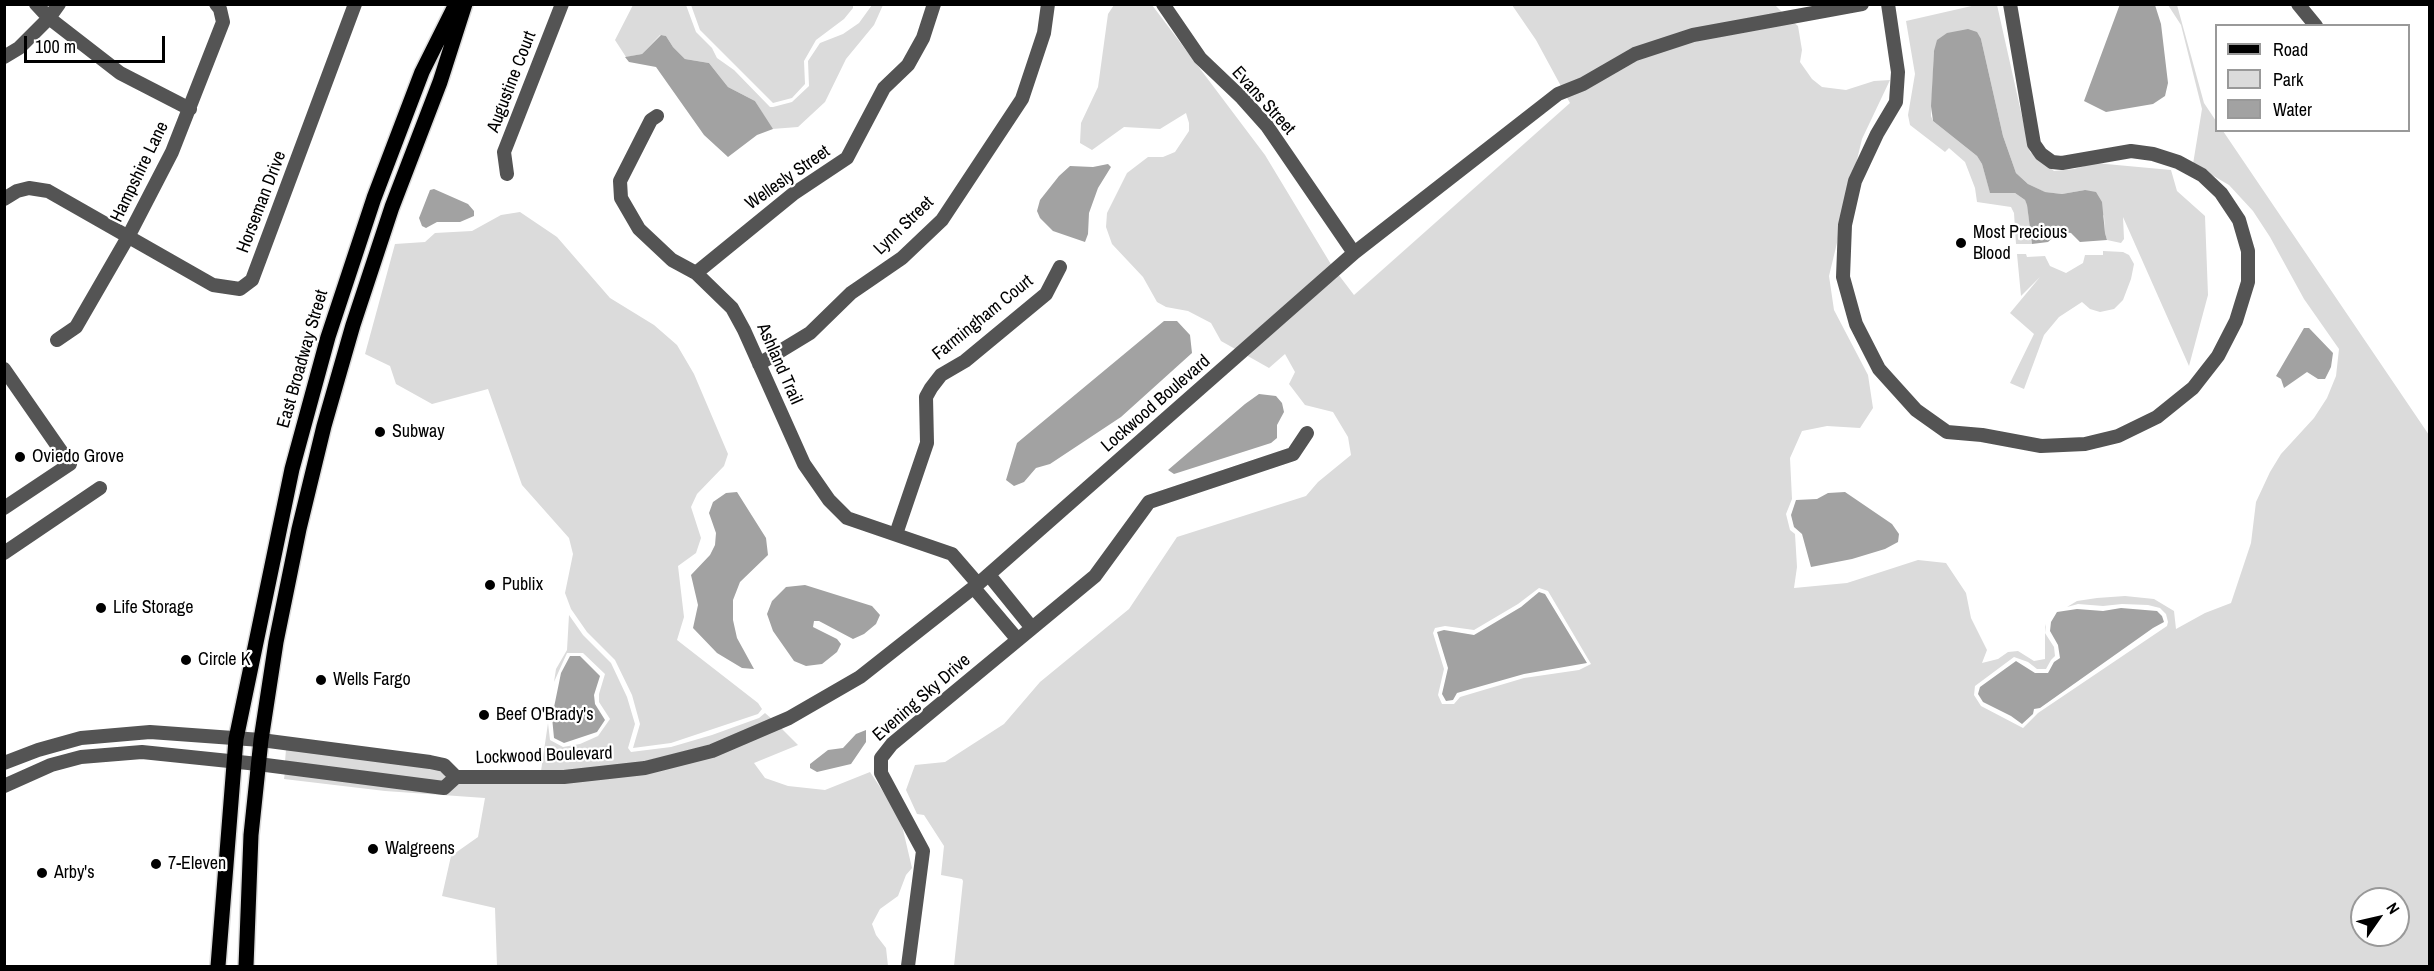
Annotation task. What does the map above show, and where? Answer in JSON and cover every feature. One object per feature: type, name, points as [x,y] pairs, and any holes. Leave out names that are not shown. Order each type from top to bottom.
[{"type":"main road","name":"East Broadway Street","points":[[218,966],[236,739],[292,469],[328,337],[371,207],[422,72],[456,4]]},
{"type":"main road","points":[[246,966],[251,835],[261,740],[276,642],[311,474],[374,258],[440,82],[465,4]]},
{"type":"main road","points":[[292,469],[311,474]]},
{"type":"street","points":[[36,4],[49,18],[120,73],[190,109]]},
{"type":"street","points":[[4,57],[19,48],[49,18],[59,4]]},
{"type":"street","name":"Hampshire Lane","points":[[57,340],[76,327],[128,237],[172,152],[224,22],[216,4]]},
{"type":"street","name":"Horseman Drive","points":[[128,237],[213,285],[240,290],[252,280],[355,4]]},
{"type":"street","name":"Augustine Court","points":[[507,174],[504,152],[562,4]]},
{"type":"street","name":"Wellesly Street","points":[[696,273],[785,200],[847,158],[884,88],[908,64],[923,38],[934,4]]},
{"type":"street","name":"Lynn Street","points":[[759,364],[810,333],[851,293],[902,258],[942,220],[1022,99],[1044,33],[1048,4]]},
{"type":"street","name":"Evans Street","points":[[1163,4],[1200,58],[1267,126],[1354,253]]},
{"type":"street","name":"Lockwood Boulevard","points":[[4,786],[51,765],[88,756],[161,753],[444,788],[456,777],[564,777],[645,768],[712,751],[789,718],[860,677],[980,582],[1354,253],[1558,94],[1582,84],[1635,54],[1693,35],[1862,4]]},
{"type":"street","points":[[1888,4],[1898,72],[1896,102],[1877,134],[1855,181],[1845,225],[1843,277],[1856,324],[1880,369],[1916,410],[1947,432],[1982,435],[2041,446],[2085,444],[2118,436],[2157,417],[2199,380],[2218,356],[2236,321],[2248,282],[2248,251],[2238,220],[2221,193],[2202,176],[2178,162],[2153,154],[2131,151],[2062,164],[2052,162],[2041,154],[2034,144],[2010,4]]},
{"type":"street","points":[[2298,4],[2314,24]]},
{"type":"street","name":"Ashland Trail","points":[[657,116],[651,120],[620,181],[621,198],[639,229],[672,260],[696,273],[732,308],[804,464],[829,500],[847,519],[952,554],[980,582]]},
{"type":"street","points":[[4,199],[17,191],[28,188],[48,191],[128,237]]},
{"type":"street","name":"Farmingham Court","points":[[896,534],[927,443],[926,397],[931,388],[941,375],[965,361],[1046,294],[1060,267]]},
{"type":"street","points":[[4,369],[70,464],[4,508]]},
{"type":"street","name":"Evening Sky Drive","points":[[908,966],[923,851],[881,773],[881,758],[892,744],[1095,576],[1149,502],[1293,454],[1307,433]]},
{"type":"street","points":[[4,553],[100,488]]},
{"type":"street","points":[[980,582],[1032,628]]},
{"type":"street","points":[[980,582],[1018,640]]},
{"type":"street","name":"Lockwood Boulevard","points":[[4,763],[38,750],[81,738],[150,732],[261,740],[430,762],[444,765],[456,777]]},
{"type":"green space","points":[[1774,4],[1784,14],[1693,31],[1562,88],[1536,40],[1512,5]]},
{"type":"green space","points":[[633,5],[686,5],[696,32],[712,48],[717,58],[734,70],[770,107],[773,107],[792,102],[809,86],[808,61],[820,43],[843,34],[859,23],[872,5],[883,5],[874,25],[846,59],[825,102],[798,127],[772,129],[755,101],[728,87],[709,63],[685,59],[666,36],[660,35],[642,54],[626,57],[615,40]]},
{"type":"green space","points":[[691,5],[853,5],[844,19],[816,40],[804,61],[805,84],[792,98],[773,103],[700,30]]},
{"type":"green space","points":[[1114,5],[1152,5],[1265,155],[1332,266],[1237,350],[1221,341],[1211,323],[1188,311],[1166,307],[1157,302],[1143,277],[1112,244],[1106,227],[1107,213],[1127,173],[1148,157],[1163,157],[1175,152],[1189,131],[1186,113],[1160,129],[1124,127],[1092,150],[1080,143],[1081,123],[1098,87],[1108,14]]},
{"type":"green space","points":[[1976,5],[1997,5],[2030,152],[2054,171],[2074,169],[2095,163],[2171,170],[2177,191],[2205,216],[2208,295],[2189,366],[2123,217],[2124,239],[2121,243],[2107,240],[2104,216],[2085,190],[2062,194],[2044,192],[2028,184],[2016,173],[2003,136],[1981,39],[1934,51],[1931,116],[1933,121],[1977,156],[1982,164],[1990,192],[2015,193],[2025,200],[2032,244],[2016,244],[2014,213],[2011,207],[1977,202],[1975,188],[1965,162],[1949,148],[1945,152],[1910,125],[1908,115],[1915,74],[1906,21]]},
{"type":"green space","points":[[2168,5],[2177,5],[2204,103],[2215,120],[2215,132],[2224,132],[2429,435],[2429,966],[954,966],[963,881],[941,875],[944,846],[924,815],[917,814],[906,790],[915,765],[945,762],[1004,724],[1040,682],[1129,609],[1177,537],[1306,496],[1318,482],[1351,455],[1348,437],[1333,412],[1305,405],[1289,384],[1295,372],[1285,354],[1269,368],[1246,355],[1338,274],[1354,295],[1570,103],[1566,96],[1636,59],[1694,40],[1793,22],[1798,26],[1802,50],[1800,62],[1812,79],[1822,87],[1846,90],[1874,81],[1890,80],[1862,139],[1829,276],[1834,310],[1868,375],[1873,408],[1860,428],[1827,426],[1802,431],[1790,458],[1792,499],[1786,514],[1790,530],[1795,534],[1797,567],[1794,588],[1847,583],[1918,560],[1946,563],[1966,593],[1971,618],[1987,650],[1982,663],[1998,659],[2008,652],[2018,651],[2034,661],[2045,659],[2045,633],[2054,647],[2055,656],[2046,669],[2037,669],[2028,662],[2014,657],[1975,686],[1974,695],[1981,706],[2023,728],[2038,713],[2167,626],[2168,622],[2166,614],[2160,608],[2148,605],[2078,604],[2067,607],[2077,601],[2097,598],[2125,596],[2154,599],[2174,611],[2176,629],[2205,613],[2231,603],[2251,543],[2256,502],[2281,454],[2314,418],[2327,398],[2336,376],[2339,349],[2304,299],[2253,211],[2229,185],[2193,164],[2202,109],[2181,25]],"holes":[[[1539,588],[1548,591],[1591,664],[1579,670],[1524,678],[1460,697],[1454,704],[1442,704],[1438,695],[1444,669],[1433,633],[1435,628],[1445,626],[1474,630],[1518,604]]]},
{"type":"green space","points":[[520,212],[557,237],[610,298],[654,325],[677,345],[694,374],[728,454],[724,466],[697,494],[691,507],[701,538],[696,553],[678,566],[684,617],[677,640],[758,703],[762,709],[758,714],[671,743],[633,748],[640,724],[632,695],[615,660],[587,632],[571,609],[565,593],[573,554],[569,538],[522,485],[488,389],[432,404],[396,384],[390,366],[365,354],[395,244],[425,242],[435,233],[472,231],[501,215]]},
{"type":"green space","points":[[2103,251],[2123,252],[2129,255],[2134,264],[2123,300],[2114,309],[2100,312],[2090,309],[2082,302],[2059,317],[2044,335],[2024,389],[2010,383],[2034,334],[2010,313],[2040,277],[2021,296],[2017,254],[2026,254],[2027,257],[2045,256],[2050,266],[2066,273],[2083,263],[2085,255],[2103,255]]},
{"type":"green space","points":[[569,615],[583,635],[611,663],[627,697],[635,724],[628,748],[631,752],[671,747],[759,718],[765,713],[773,720],[710,746],[645,763],[564,772],[541,771],[548,723],[550,740],[563,747],[580,744],[598,736],[610,719],[599,702],[605,674],[583,653],[567,653],[554,682],[556,669],[567,650]]},
{"type":"green space","points":[[780,727],[798,745],[754,763],[765,778],[788,786],[825,790],[870,772],[900,817],[912,868],[906,875],[898,896],[880,909],[872,924],[876,935],[886,948],[888,966],[497,966],[495,908],[442,896],[451,856],[478,837],[485,798],[385,791],[284,779],[285,772],[458,782],[564,782]]},
{"type":"green space","points":[[286,749],[441,769],[449,777],[443,782],[285,762]]},
{"type":"water","points":[[2120,4],[2155,5],[2161,24],[2168,83],[2165,96],[2153,104],[2106,112],[2084,101]]},
{"type":"water","points":[[1968,29],[1977,32],[1981,39],[2003,136],[2016,173],[2028,184],[2045,192],[2062,194],[2085,190],[2096,192],[2102,202],[2107,240],[2080,242],[2071,233],[2065,232],[2057,234],[2048,242],[2032,244],[2025,200],[2015,193],[1990,193],[1982,164],[1977,156],[1933,121],[1931,106],[1934,51],[1937,40],[1947,33]]},
{"type":"water","points":[[661,35],[666,36],[685,59],[709,63],[728,87],[755,101],[773,129],[757,135],[728,157],[704,135],[656,67],[629,62],[625,57],[642,54]]},
{"type":"water","points":[[1108,164],[1111,167],[1098,188],[1089,213],[1088,234],[1085,242],[1053,231],[1040,218],[1037,211],[1040,200],[1070,166],[1093,167]]},
{"type":"water","points":[[434,189],[468,204],[474,211],[474,216],[460,222],[437,222],[426,228],[422,226],[419,218],[430,190]]},
{"type":"water","points":[[1164,321],[1177,321],[1190,335],[1192,353],[1121,417],[1050,464],[1036,468],[1024,482],[1014,486],[1006,480],[1017,443]]},
{"type":"water","points":[[2304,328],[2309,328],[2333,353],[2331,367],[2325,379],[2318,379],[2307,372],[2284,388],[2281,379],[2276,376]]},
{"type":"water","points":[[1259,394],[1276,396],[1282,403],[1284,412],[1277,425],[1277,438],[1271,443],[1174,474],[1168,470],[1245,404]]},
{"type":"water","points":[[737,492],[766,538],[768,555],[740,582],[733,600],[733,620],[737,638],[754,669],[742,668],[717,653],[693,628],[698,605],[691,575],[710,555],[715,545],[716,533],[709,513],[713,502],[726,493]]},
{"type":"water","points":[[1845,492],[1892,524],[1899,534],[1898,542],[1885,549],[1852,559],[1811,567],[1802,534],[1794,527],[1791,515],[1796,500],[1817,499],[1828,493]]},
{"type":"water","points":[[805,585],[872,606],[880,615],[876,624],[864,634],[853,639],[819,621],[814,621],[813,627],[837,639],[841,644],[837,652],[822,664],[806,666],[794,661],[773,631],[767,614],[772,601],[786,587]]},
{"type":"water","points":[[1539,592],[1545,594],[1587,663],[1524,674],[1457,693],[1453,700],[1446,701],[1442,694],[1448,668],[1437,632],[1444,630],[1474,635],[1521,607]]},
{"type":"water","points":[[2121,608],[2157,611],[2164,622],[2040,708],[2034,709],[2033,714],[2022,724],[1983,702],[1978,694],[1980,687],[2016,661],[2035,673],[2048,673],[2054,662],[2060,658],[2058,645],[2050,631],[2051,622],[2057,612],[2077,609],[2103,611]]},
{"type":"water","points":[[570,656],[580,656],[600,676],[594,695],[595,704],[605,720],[597,732],[564,743],[554,738],[552,717],[561,673]]},
{"type":"water","points":[[866,730],[866,742],[851,764],[817,772],[810,768],[810,764],[828,750],[843,748],[856,734]]},
{"type":"place","name":"Most Precious Blood","points":[[1961,243]]},
{"type":"place","name":"Subway","points":[[380,432]]},
{"type":"place","name":"Oviedo Grove","points":[[20,457]]},
{"type":"place","name":"Publix","points":[[490,585]]},
{"type":"place","name":"Life Storage","points":[[101,608]]},
{"type":"place","name":"Circle K","points":[[186,660]]},
{"type":"place","name":"Wells Fargo","points":[[321,680]]},
{"type":"place","name":"Beef O'Brady's","points":[[484,715]]},
{"type":"place","name":"Walgreens","points":[[373,849]]},
{"type":"place","name":"7-Eleven","points":[[156,864]]},
{"type":"place","name":"Arby's","points":[[42,873]]}]
